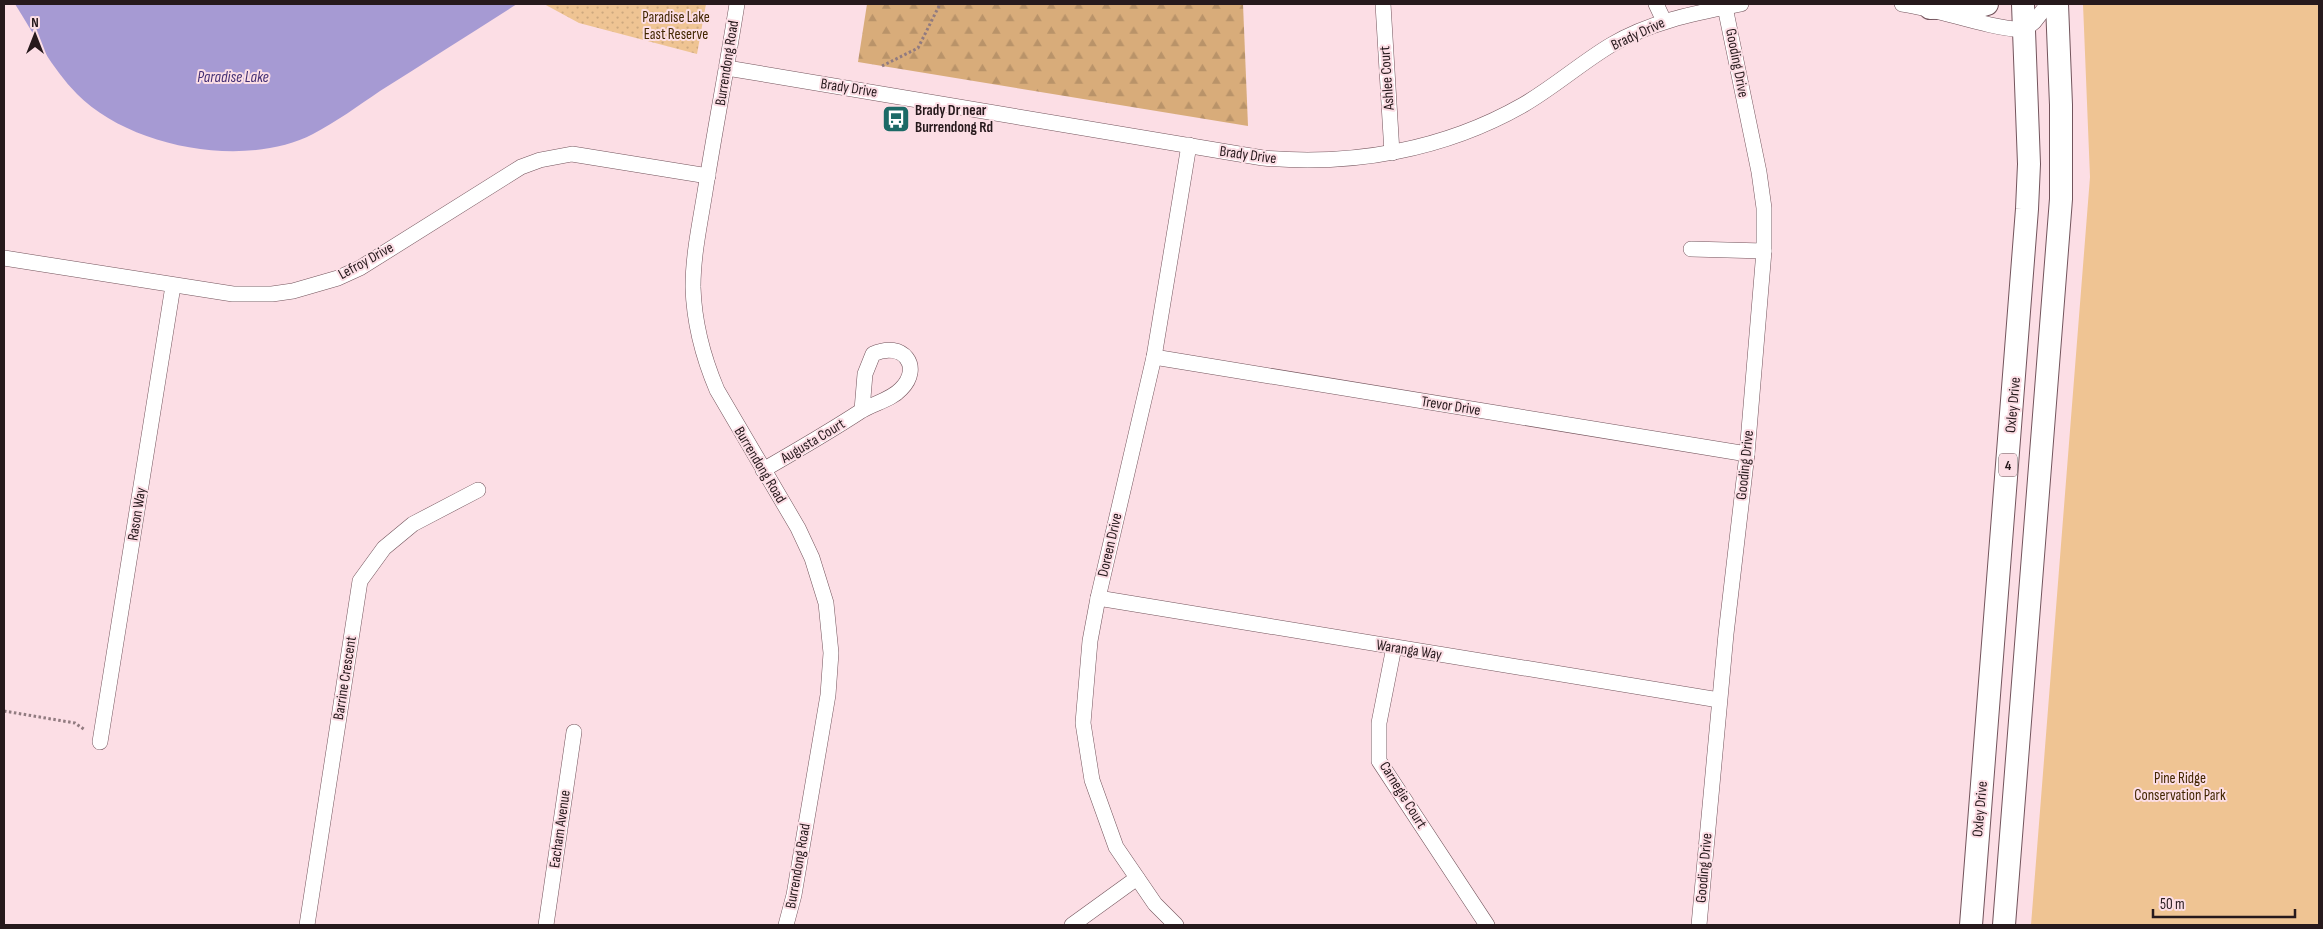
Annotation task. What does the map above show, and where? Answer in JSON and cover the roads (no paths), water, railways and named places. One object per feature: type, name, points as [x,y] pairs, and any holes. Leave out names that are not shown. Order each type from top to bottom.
[{"type":"main road","points":[[1930,8],[1977,7],[1987,4]]},
{"type":"main road","name":"Oxley Drive","points":[[1971,925],[2022,281],[2029,164],[2023,4]]},
{"type":"main road","points":[[2004,925],[2060,219],[2062,160],[2057,4]]},
{"type":"main road","points":[[2022,281],[2033,255],[2039,227],[2043,161],[2040,82],[2042,75],[2046,72],[2056,74],[2060,81]]},
{"type":"street","name":"Burrendong Road","points":[[737,4],[697,244],[693,285],[699,339],[717,390],[798,528],[812,558],[826,603],[831,653],[828,695],[794,895],[786,925]]},
{"type":"street","name":"Ashlee Court","points":[[1383,4],[1392,153]]},
{"type":"street","points":[[1656,4],[1664,21]]},
{"type":"street","name":"Brady Drive","points":[[727,68],[1263,158],[1298,161],[1346,160],[1392,153],[1457,135],[1524,105],[1612,45],[1664,21],[1741,4]]},
{"type":"street","points":[[1902,4],[1930,8],[1994,26],[2024,30],[2034,22],[2048,4]]},
{"type":"street","name":"Gooding Drive","points":[[1699,925],[1719,700],[1747,454],[1764,251],[1764,208],[1759,172],[1725,7]]},
{"type":"street","name":"Doreen Drive","points":[[1176,925],[1155,904],[1116,847],[1092,780],[1082,723],[1090,641],[1098,598],[1154,357],[1189,145]]},
{"type":"street","name":"Lefroy Drive","points":[[4,258],[233,294],[293,291],[338,278],[360,268],[521,167],[557,155],[572,154],[708,176]]},
{"type":"street","points":[[1691,249],[1764,251]]},
{"type":"street","name":"Rason Way","points":[[100,742],[174,286]]},
{"type":"street","name":"Trevor Drive","points":[[1154,357],[1747,454]]},
{"type":"street","name":"Augusta Court","points":[[763,470],[862,410]]},
{"type":"street","name":"Barrine Crescent","points":[[307,925],[360,581],[384,548],[413,524],[478,490]]},
{"type":"street","name":"Waranga Way","points":[[1098,598],[1719,700]]},
{"type":"street","name":"Carnegie Court","points":[[1394,647],[1379,723],[1379,761],[1487,925]]},
{"type":"street","name":"Eacham Avenue","points":[[546,925],[574,732]]},
{"type":"street","points":[[1072,925],[1137,878]]},
{"type":"water","name":"Paradise Lake","points":[[15,4],[517,4],[313,134],[286,145],[255,150],[223,151],[157,140],[127,128],[100,113],[77,94],[59,74]]},
{"type":"place","name":"Brady Dr near Burrendong Rd","points":[[896,119]]},
{"type":"park label","name":"Paradise Lake East Reserve","points":[[676,26]]},
{"type":"park label","name":"Pine Ridge Conservation Park","points":[[2180,786]]}]
